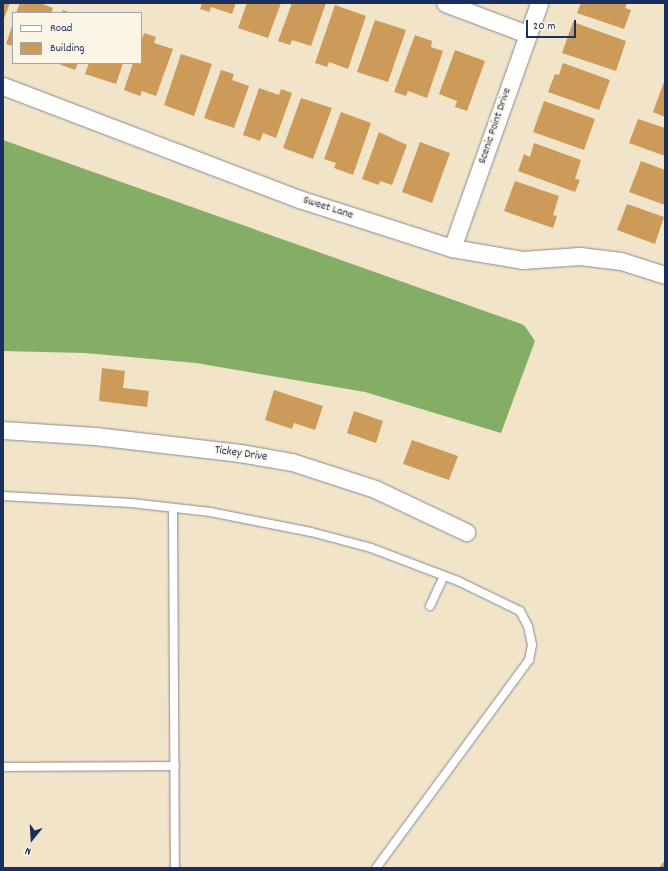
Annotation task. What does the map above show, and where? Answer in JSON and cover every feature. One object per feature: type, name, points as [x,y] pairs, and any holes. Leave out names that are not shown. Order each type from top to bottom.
[{"type":"street","points":[[444,3],[527,34]]},
{"type":"street","name":"Scenic Point Drive","points":[[452,248],[539,3]]},
{"type":"street","name":"Sweet Lane","points":[[3,86],[299,199],[452,248],[522,260],[580,256],[621,261],[665,276]]},
{"type":"street","name":"Tickey Drive","points":[[3,430],[96,436],[240,452],[292,462],[375,489],[466,532]]},
{"type":"lane","points":[[3,496],[210,512],[312,532],[371,548],[444,576],[520,611],[528,626],[532,645],[529,660],[376,868]]},
{"type":"lane","points":[[173,508],[175,868]]},
{"type":"lane","points":[[430,606],[444,576]]},
{"type":"lane","points":[[3,767],[175,766]]},
{"type":"green space","points":[[3,140],[524,325],[535,341],[501,433],[365,392],[196,363],[85,353],[3,351]]},
{"type":"building","points":[[3,3],[10,3],[3,21]]},
{"type":"building","points":[[20,3],[40,3],[53,8],[51,12],[16,12]]},
{"type":"building","points":[[202,3],[236,3],[232,14],[211,7],[209,12],[200,9]]},
{"type":"building","points":[[247,3],[281,3],[268,38],[238,28]]},
{"type":"building","points":[[292,3],[326,3],[311,46],[292,40],[290,45],[278,41]]},
{"type":"building","points":[[581,3],[627,3],[625,8],[631,10],[624,29],[577,13]]},
{"type":"building","points":[[335,5],[366,16],[348,69],[329,62],[327,67],[315,63]]},
{"type":"building","points":[[375,20],[406,30],[388,82],[357,72]]},
{"type":"building","points":[[573,22],[626,41],[616,71],[562,53]]},
{"type":"building","points":[[12,26],[12,46],[6,44]]},
{"type":"building","points":[[144,33],[156,37],[154,43],[173,49],[156,96],[142,91],[140,96],[124,90],[133,64],[142,64],[142,39]]},
{"type":"building","points":[[415,35],[432,41],[431,47],[443,51],[427,98],[408,91],[406,96],[394,92]]},
{"type":"building","points":[[455,50],[485,61],[467,111],[455,107],[457,101],[439,94]]},
{"type":"building","points":[[181,54],[212,64],[194,116],[164,105]]},
{"type":"building","points":[[563,63],[610,80],[599,110],[548,92],[555,74],[559,75]]},
{"type":"building","points":[[59,64],[78,64],[75,70]]},
{"type":"building","points":[[89,64],[123,64],[116,84],[85,74]]},
{"type":"building","points":[[221,70],[234,74],[232,80],[249,86],[234,128],[204,118]]},
{"type":"building","points":[[665,79],[665,117],[653,112]]},
{"type":"building","points":[[259,88],[279,95],[281,89],[292,93],[276,138],[263,133],[260,141],[243,135]]},
{"type":"building","points":[[301,98],[332,108],[313,159],[283,148]]},
{"type":"building","points":[[544,101],[595,119],[584,150],[533,132]]},
{"type":"building","points":[[341,112],[371,123],[353,175],[334,168],[336,163],[324,159]]},
{"type":"building","points":[[638,119],[665,128],[665,156],[629,143]]},
{"type":"building","points":[[379,132],[407,145],[392,185],[380,181],[379,185],[362,179]]},
{"type":"building","points":[[420,142],[450,153],[432,203],[402,192]]},
{"type":"building","points":[[534,143],[581,160],[575,179],[580,180],[575,192],[518,171],[524,154],[530,157]]},
{"type":"building","points":[[641,161],[665,170],[665,205],[629,192]]},
{"type":"building","points":[[515,181],[559,196],[553,215],[557,216],[553,228],[504,211]]},
{"type":"building","points":[[627,204],[664,217],[655,244],[617,230]]},
{"type":"building","points":[[102,368],[125,371],[123,388],[149,391],[147,407],[99,401]]},
{"type":"building","points":[[274,390],[323,406],[315,430],[294,423],[292,429],[265,420]]},
{"type":"building","points":[[354,411],[383,421],[376,443],[347,433]]},
{"type":"building","points":[[412,440],[458,456],[449,480],[403,464]]},
{"type":"building","points":[[665,860],[665,868],[659,868]]}]
